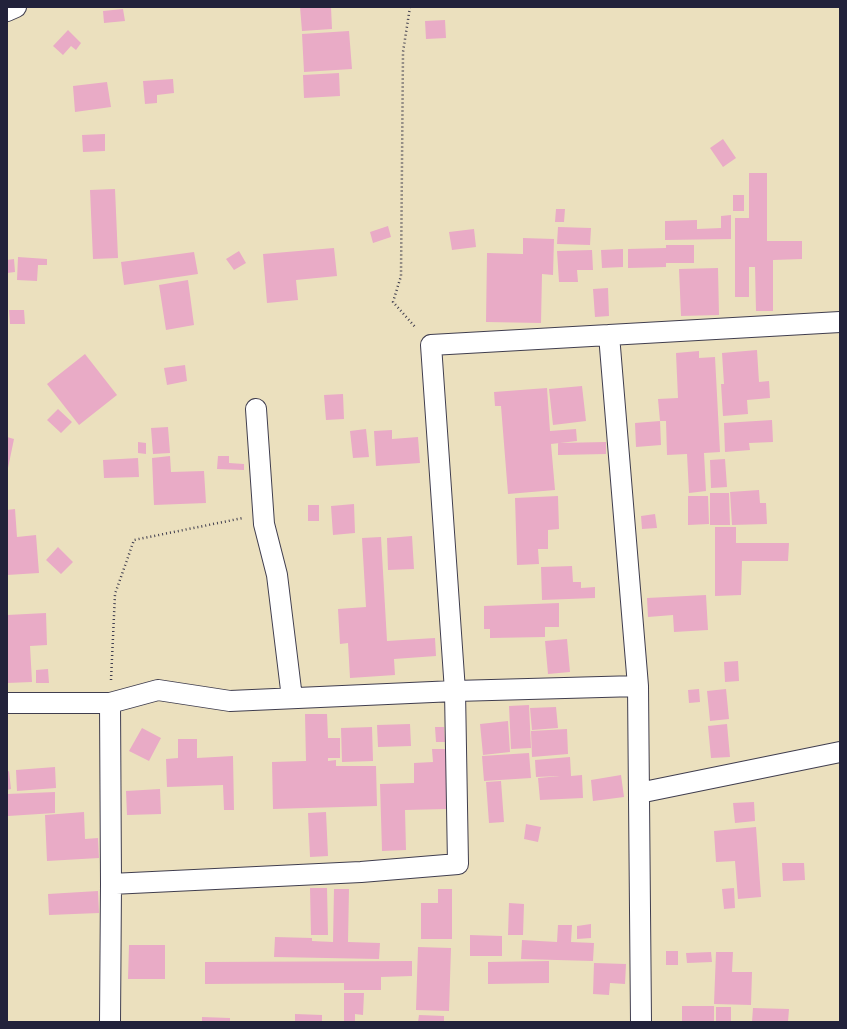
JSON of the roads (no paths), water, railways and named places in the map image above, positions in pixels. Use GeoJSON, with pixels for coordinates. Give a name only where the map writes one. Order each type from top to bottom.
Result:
{"type":"FeatureCollection","features":[{"type":"Feature","properties":{"kind":"street"},"geometry":{"type":"LineString","coordinates":[[7,11],[16,7]]}},
{"type":"Feature","properties":{"kind":"street"},"geometry":{"type":"LineString","coordinates":[[111,884],[361,872],[458,864],[455,691],[431,346],[840,322]]}},
{"type":"Feature","properties":{"kind":"street"},"geometry":{"type":"LineString","coordinates":[[609,335],[638,686],[641,1022]]}},
{"type":"Feature","properties":{"kind":"street"},"geometry":{"type":"LineString","coordinates":[[256,409],[264,524],[277,575],[292,698]]}},
{"type":"Feature","properties":{"kind":"street"},"geometry":{"type":"LineString","coordinates":[[7,703],[110,703],[158,690],[230,701],[455,691],[638,686]]}},
{"type":"Feature","properties":{"kind":"street"},"geometry":{"type":"LineString","coordinates":[[110,703],[110,1022]]}},
{"type":"Feature","properties":{"kind":"street"},"geometry":{"type":"LineString","coordinates":[[639,793],[840,752]]}}]}
